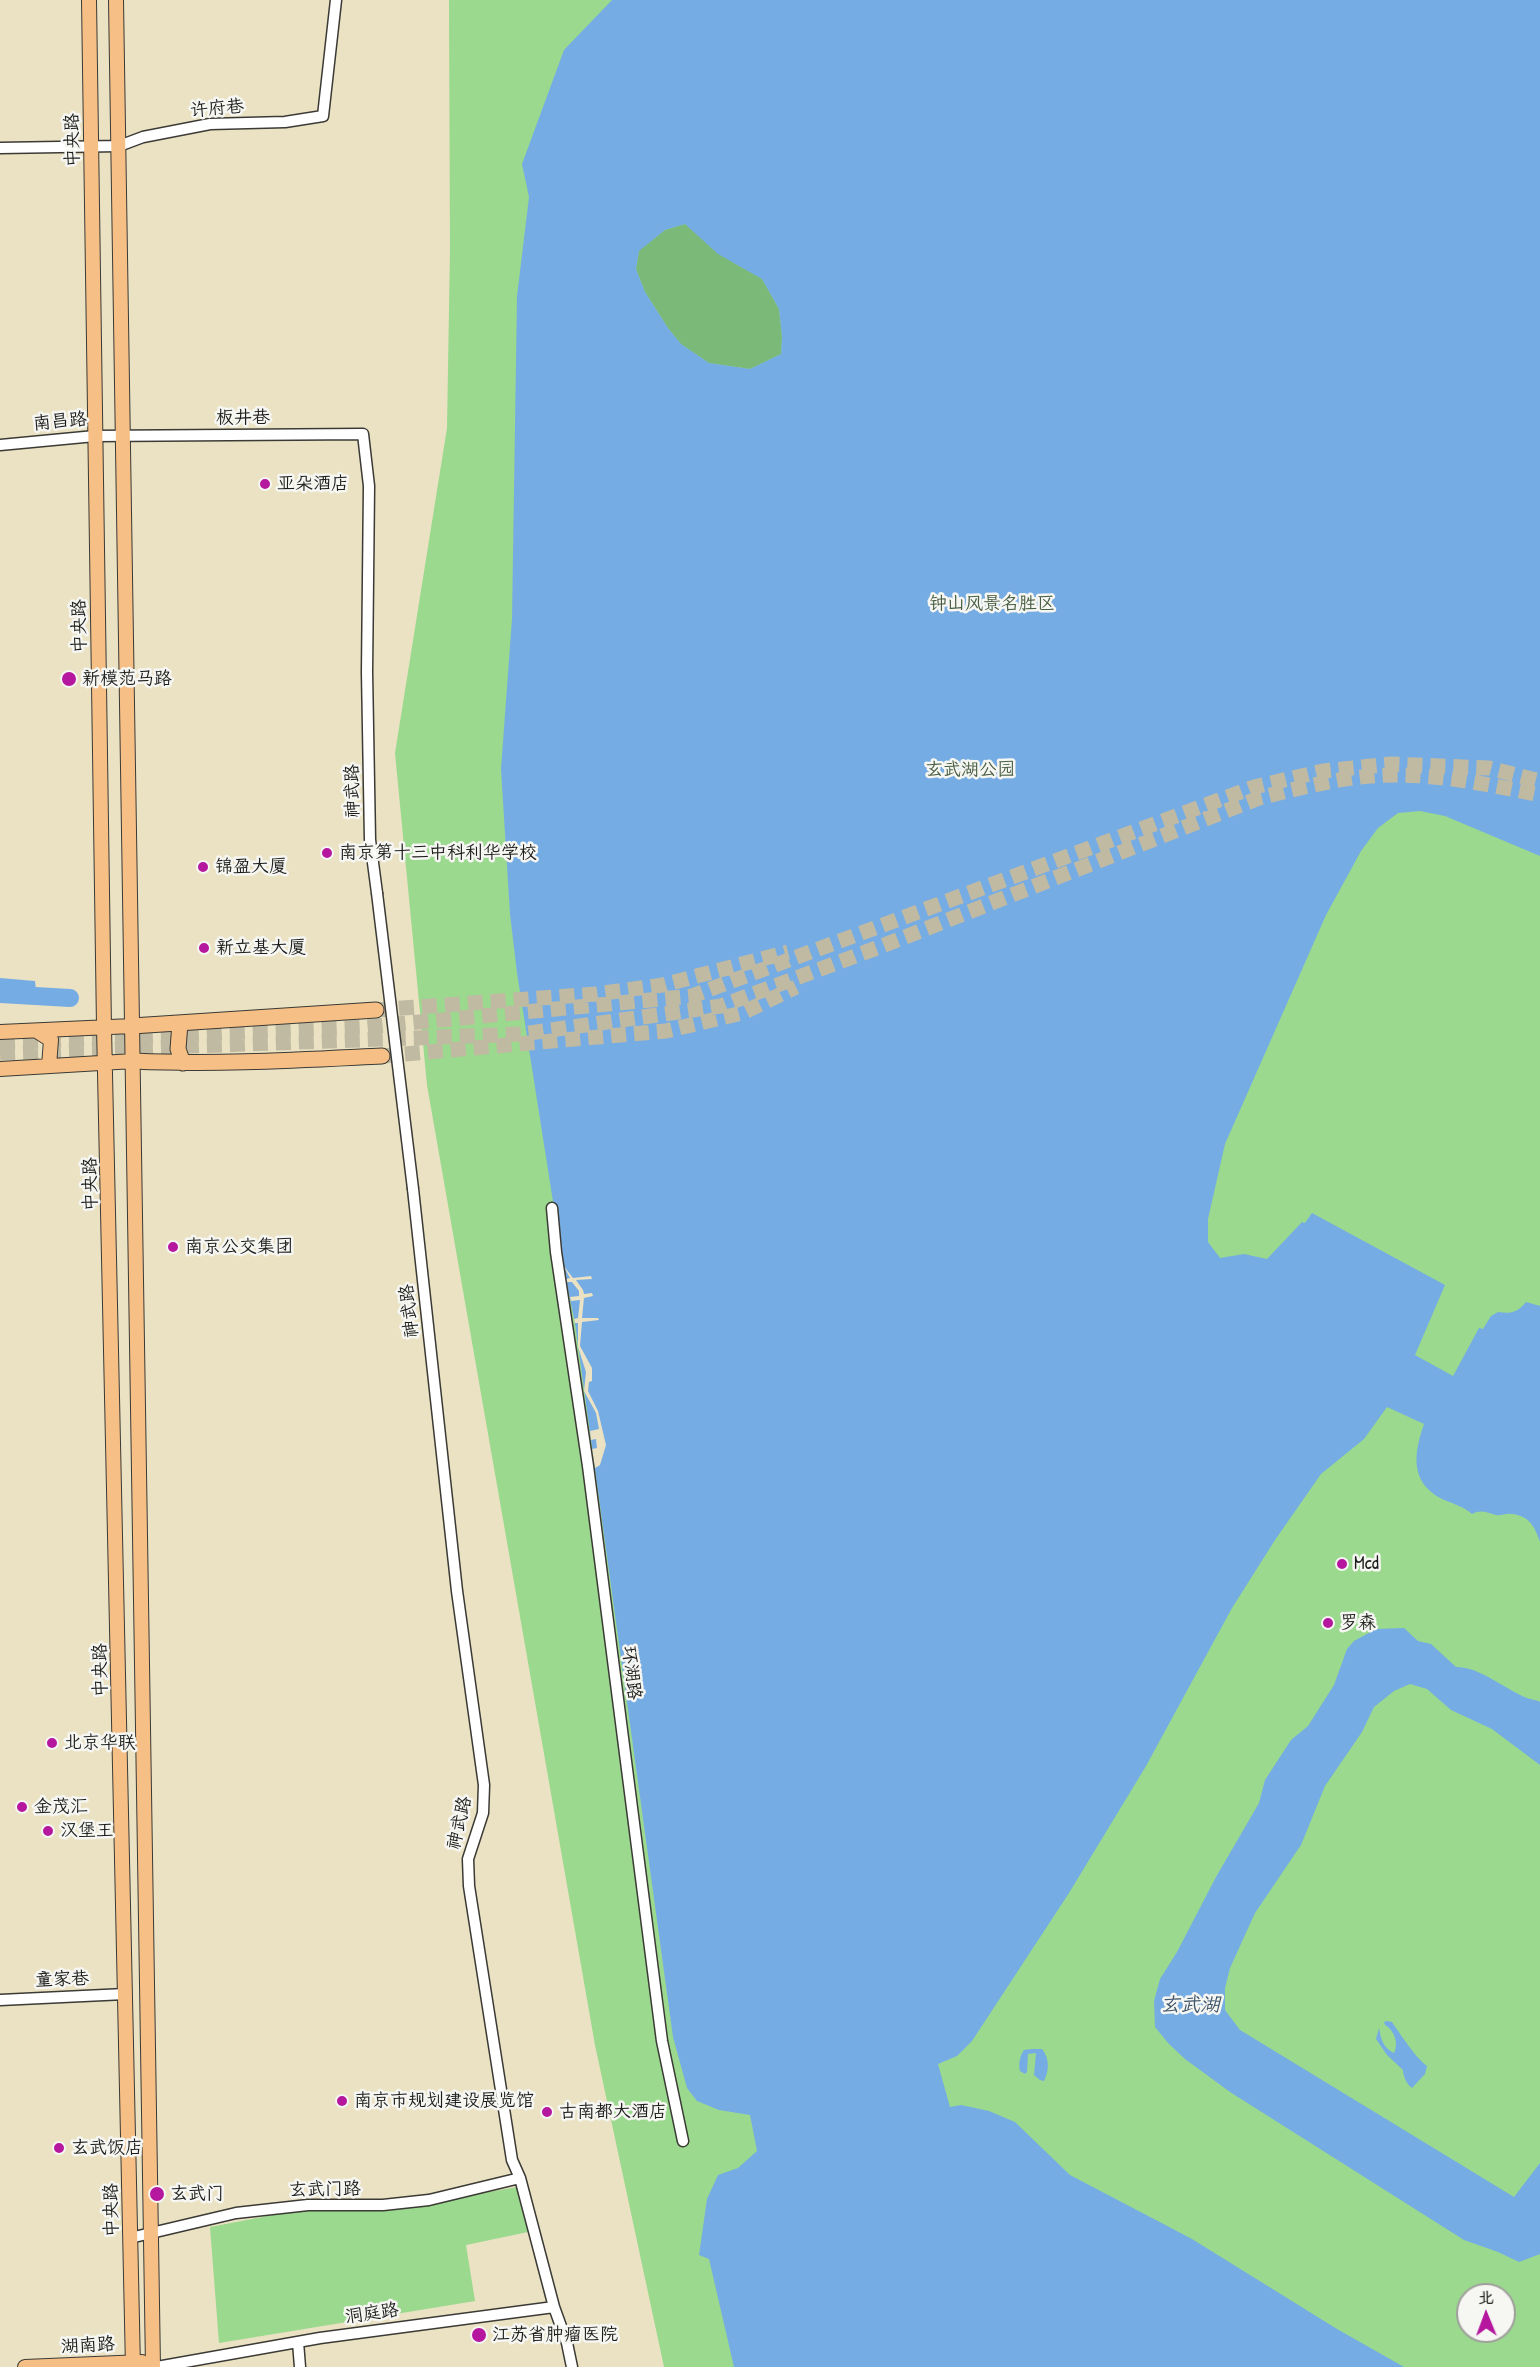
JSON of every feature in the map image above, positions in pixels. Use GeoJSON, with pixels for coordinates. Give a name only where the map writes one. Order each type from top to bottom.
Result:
{"type":"FeatureCollection","features":[{"type":"Feature","properties":{"kind":"highway"},"geometry":{"type":"LineString","coordinates":[[132,1026],[376,1010]]}},
{"type":"Feature","properties":{"kind":"highway"},"geometry":{"type":"LineString","coordinates":[[180,1023],[178,1049],[183,1063]]}},
{"type":"Feature","properties":{"kind":"highway"},"geometry":{"type":"LineString","coordinates":[[134,1060],[183,1063],[258,1063],[382,1056]]}},
{"type":"Feature","properties":{"kind":"main road","name":"中央路"},"geometry":{"type":"LineString","coordinates":[[89,0],[104,1027],[133,2364]]}},
{"type":"Feature","properties":{"kind":"main road"},"geometry":{"type":"LineString","coordinates":[[116,0],[154,2365]]}},
{"type":"Feature","properties":{"kind":"main road"},"geometry":{"type":"LineString","coordinates":[[0,1032],[132,1026]]}},
{"type":"Feature","properties":{"kind":"main road"},"geometry":{"type":"LineString","coordinates":[[37,1031],[51,1040],[49,1066]]}},
{"type":"Feature","properties":{"kind":"main road"},"geometry":{"type":"LineString","coordinates":[[0,1069],[134,1060]]}},
{"type":"Feature","properties":{"kind":"main road","name":"湖南路"},"geometry":{"type":"LineString","coordinates":[[25,2367],[154,2365]]}},
{"type":"Feature","properties":{"kind":"street","name":"许府巷"},"geometry":{"type":"LineString","coordinates":[[0,148],[119,146],[143,137],[210,124],[285,122],[323,116],[336,0]]}},
{"type":"Feature","properties":{"kind":"street","name":"板井巷"},"geometry":{"type":"LineString","coordinates":[[123,435],[363,434]]}},
{"type":"Feature","properties":{"kind":"street","name":"神武路"},"geometry":{"type":"LineString","coordinates":[[363,434],[369,486],[367,672],[370,840],[413,1189],[454,1568],[484,1785],[483,1813],[468,1859],[470,1886],[512,2160],[520,2178],[554,2307]]}},
{"type":"Feature","properties":{"kind":"street","name":"南昌路"},"geometry":{"type":"LineString","coordinates":[[0,445],[95,435],[123,435]]}},
{"type":"Feature","properties":{"kind":"street","name":"环湖路"},"geometry":{"type":"LineString","coordinates":[[552,1208],[556,1252],[588,1466],[662,2041],[683,2140]]}},
{"type":"Feature","properties":{"kind":"street","name":"童家巷"},"geometry":{"type":"LineString","coordinates":[[0,2000],[125,1994]]}},
{"type":"Feature","properties":{"kind":"street","name":"玄武门路"},"geometry":{"type":"LineString","coordinates":[[130,2238],[236,2213],[308,2205],[383,2205],[429,2200],[520,2178]]}},
{"type":"Feature","properties":{"kind":"street","name":"洞庭路"},"geometry":{"type":"LineString","coordinates":[[154,2365],[298,2342],[554,2307]]}},
{"type":"Feature","properties":{"kind":"street"},"geometry":{"type":"LineString","coordinates":[[554,2307],[567,2343],[572,2367]]}},
{"type":"Feature","properties":{"kind":"street"},"geometry":{"type":"LineString","coordinates":[[298,2342],[300,2367]]}},
{"type":"Feature","properties":{"kind":"green space","name":"玄武湖公园"},"geometry":{"type":"Polygon","coordinates":[[[449,0],[1540,0],[1540,2367],[664,2367],[595,2045],[427,1085],[395,753],[447,428],[450,250],[449,0]]]}},
{"type":"Feature","properties":{"kind":"green space"},"geometry":{"type":"Polygon","coordinates":[[[685,224],[718,253],[762,279],[779,309],[781,354],[750,369],[709,363],[681,344],[668,328],[645,292],[636,269],[639,250],[665,230],[685,224]]]}},
{"type":"Feature","properties":{"kind":"green space"},"geometry":{"type":"Polygon","coordinates":[[[517,2187],[528,2232],[466,2245],[475,2301],[219,2343],[210,2227],[299,2210],[385,2210],[517,2187]]]}},
{"type":"Feature","properties":{"kind":"water","name":"玄武湖公园"},"geometry":{"type":"Polygon","coordinates":[[[612,0],[1540,0],[1540,856],[1445,816],[1420,811],[1398,813],[1378,828],[1361,851],[1326,915],[1225,1144],[1208,1219],[1208,1242],[1220,1258],[1244,1254],[1267,1259],[1302,1222],[1305,1223],[1312,1213],[1445,1285],[1415,1355],[1453,1376],[1479,1328],[1483,1329],[1491,1316],[1498,1312],[1513,1312],[1526,1302],[1540,1306],[1540,1542],[1536,1531],[1527,1519],[1509,1514],[1496,1515],[1482,1512],[1472,1514],[1431,1492],[1419,1475],[1417,1466],[1418,1446],[1424,1424],[1387,1407],[1364,1439],[1321,1474],[1275,1540],[1232,1608],[1146,1766],[1069,1893],[972,2041],[957,2056],[938,2064],[950,2107],[961,2105],[989,2111],[1015,2122],[1070,2175],[1192,2239],[1337,2329],[1404,2367],[734,2367],[709,2259],[699,2255],[707,2199],[718,2175],[738,2168],[757,2151],[750,2115],[719,2110],[697,2101],[687,2088],[673,2037],[575,1323],[563,1265],[517,973],[510,914],[501,769],[512,619],[517,296],[529,197],[522,164],[564,50],[612,0]],[[685,224],[665,230],[639,251],[636,269],[645,292],[681,344],[709,363],[750,369],[781,354],[779,309],[762,279],[718,254],[685,224]]]}},
{"type":"Feature","properties":{"kind":"water"},"geometry":{"type":"Polygon","coordinates":[[[0,978],[35,981],[37,1001],[0,1001],[0,978]]]}},
{"type":"Feature","properties":{"kind":"water","name":"玄武湖"},"geometry":{"type":"Polygon","coordinates":[[[1404,1628],[1418,1641],[1431,1644],[1456,1667],[1474,1671],[1518,1694],[1540,1702],[1540,1765],[1492,1729],[1451,1710],[1427,1689],[1410,1684],[1394,1691],[1374,1707],[1362,1732],[1325,1786],[1301,1845],[1255,1913],[1230,1968],[1225,1988],[1225,2010],[1240,2030],[1514,2197],[1540,2163],[1540,2254],[1519,2262],[1464,2240],[1230,2092],[1185,2059],[1155,2027],[1154,2001],[1160,1979],[1259,1803],[1265,1780],[1291,1740],[1308,1726],[1334,1685],[1347,1649],[1354,1641],[1376,1629],[1404,1628]]]}},
{"type":"Feature","properties":{"kind":"water"},"geometry":{"type":"Polygon","coordinates":[[[1384,2022],[1392,2022],[1413,2052],[1427,2066],[1425,2074],[1412,2088],[1408,2085],[1403,2070],[1387,2055],[1376,2039],[1379,2028],[1385,2046],[1394,2053],[1396,2041],[1391,2030],[1385,2025],[1384,2022]]]}},
{"type":"Feature","properties":{"kind":"water"},"geometry":{"type":"Polygon","coordinates":[[[1042,2049],[1046,2057],[1048,2069],[1044,2081],[1034,2075],[1036,2053],[1028,2054],[1027,2072],[1025,2074],[1020,2071],[1020,2057],[1024,2050],[1042,2049]]]}},
{"type":"Feature","properties":{"kind":"pier"},"geometry":{"type":"Polygon","coordinates":[[[563,1265],[573,1278],[591,1276],[592,1279],[576,1280],[584,1294],[592,1293],[593,1296],[584,1298],[582,1318],[598,1318],[599,1320],[582,1322],[580,1346],[592,1368],[592,1381],[589,1382],[588,1391],[598,1411],[606,1445],[600,1465],[595,1468],[592,1449],[597,1448],[596,1439],[591,1440],[590,1431],[599,1429],[596,1413],[584,1391],[586,1372],[578,1347],[578,1323],[575,1323],[574,1319],[578,1318],[580,1300],[571,1301],[570,1297],[579,1296],[579,1291],[572,1282],[567,1282],[566,1279],[570,1278],[563,1265]]]}},
{"type":"Feature","properties":{"kind":"waterway"},"geometry":{"type":"LineString","coordinates":[[0,994],[70,998]]}},
{"type":"Feature","properties":{"kind":"tunnel"},"geometry":{"type":"LineString","coordinates":[[0,1043],[367,1027],[692,996],[1254,787],[1323,771],[1391,764],[1489,768],[1540,781]]}},
{"type":"Feature","properties":{"kind":"tunnel"},"geometry":{"type":"LineString","coordinates":[[0,1053],[522,1034],[721,1006],[882,946],[1259,798],[1343,779],[1395,775],[1450,779],[1540,795]]}},
{"type":"Feature","properties":{"kind":"tunnel"},"geometry":{"type":"LineString","coordinates":[[376,1010],[596,994],[663,985],[788,952]]}},
{"type":"Feature","properties":{"kind":"tunnel"},"geometry":{"type":"LineString","coordinates":[[382,1056],[666,1031],[742,1013],[796,987]]}},
{"type":"Feature","properties":{"kind":"place","name":"亚朵酒店"},"geometry":{"type":"Point","coordinates":[265,484]}},
{"type":"Feature","properties":{"kind":"place","name":"新模范马路"},"geometry":{"type":"Point","coordinates":[69,679]}},
{"type":"Feature","properties":{"kind":"place","name":"南京第十三中科利华学校"},"geometry":{"type":"Point","coordinates":[327,853]}},
{"type":"Feature","properties":{"kind":"place","name":"锦盈大厦"},"geometry":{"type":"Point","coordinates":[203,867]}},
{"type":"Feature","properties":{"kind":"place","name":"新立基大厦"},"geometry":{"type":"Point","coordinates":[204,948]}},
{"type":"Feature","properties":{"kind":"place","name":"南京公交集团"},"geometry":{"type":"Point","coordinates":[173,1247]}},
{"type":"Feature","properties":{"kind":"place","name":"Mcd"},"geometry":{"type":"Point","coordinates":[1342,1564]}},
{"type":"Feature","properties":{"kind":"place","name":"罗森"},"geometry":{"type":"Point","coordinates":[1328,1623]}},
{"type":"Feature","properties":{"kind":"place","name":"北京华联"},"geometry":{"type":"Point","coordinates":[52,1743]}},
{"type":"Feature","properties":{"kind":"place","name":"金茂汇"},"geometry":{"type":"Point","coordinates":[22,1807]}},
{"type":"Feature","properties":{"kind":"place","name":"汉堡王"},"geometry":{"type":"Point","coordinates":[48,1831]}},
{"type":"Feature","properties":{"kind":"place","name":"南京市规划建设展览馆"},"geometry":{"type":"Point","coordinates":[342,2101]}},
{"type":"Feature","properties":{"kind":"place","name":"古南都大酒店"},"geometry":{"type":"Point","coordinates":[547,2112]}},
{"type":"Feature","properties":{"kind":"place","name":"玄武饭店"},"geometry":{"type":"Point","coordinates":[59,2148]}},
{"type":"Feature","properties":{"kind":"place","name":"玄武门"},"geometry":{"type":"Point","coordinates":[157,2194]}},
{"type":"Feature","properties":{"kind":"place","name":"江苏省肿瘤医院"},"geometry":{"type":"Point","coordinates":[479,2335]}},
{"type":"Feature","properties":{"kind":"park label","name":"钟山风景名胜区"},"geometry":{"type":"Point","coordinates":[992,604]}}]}
